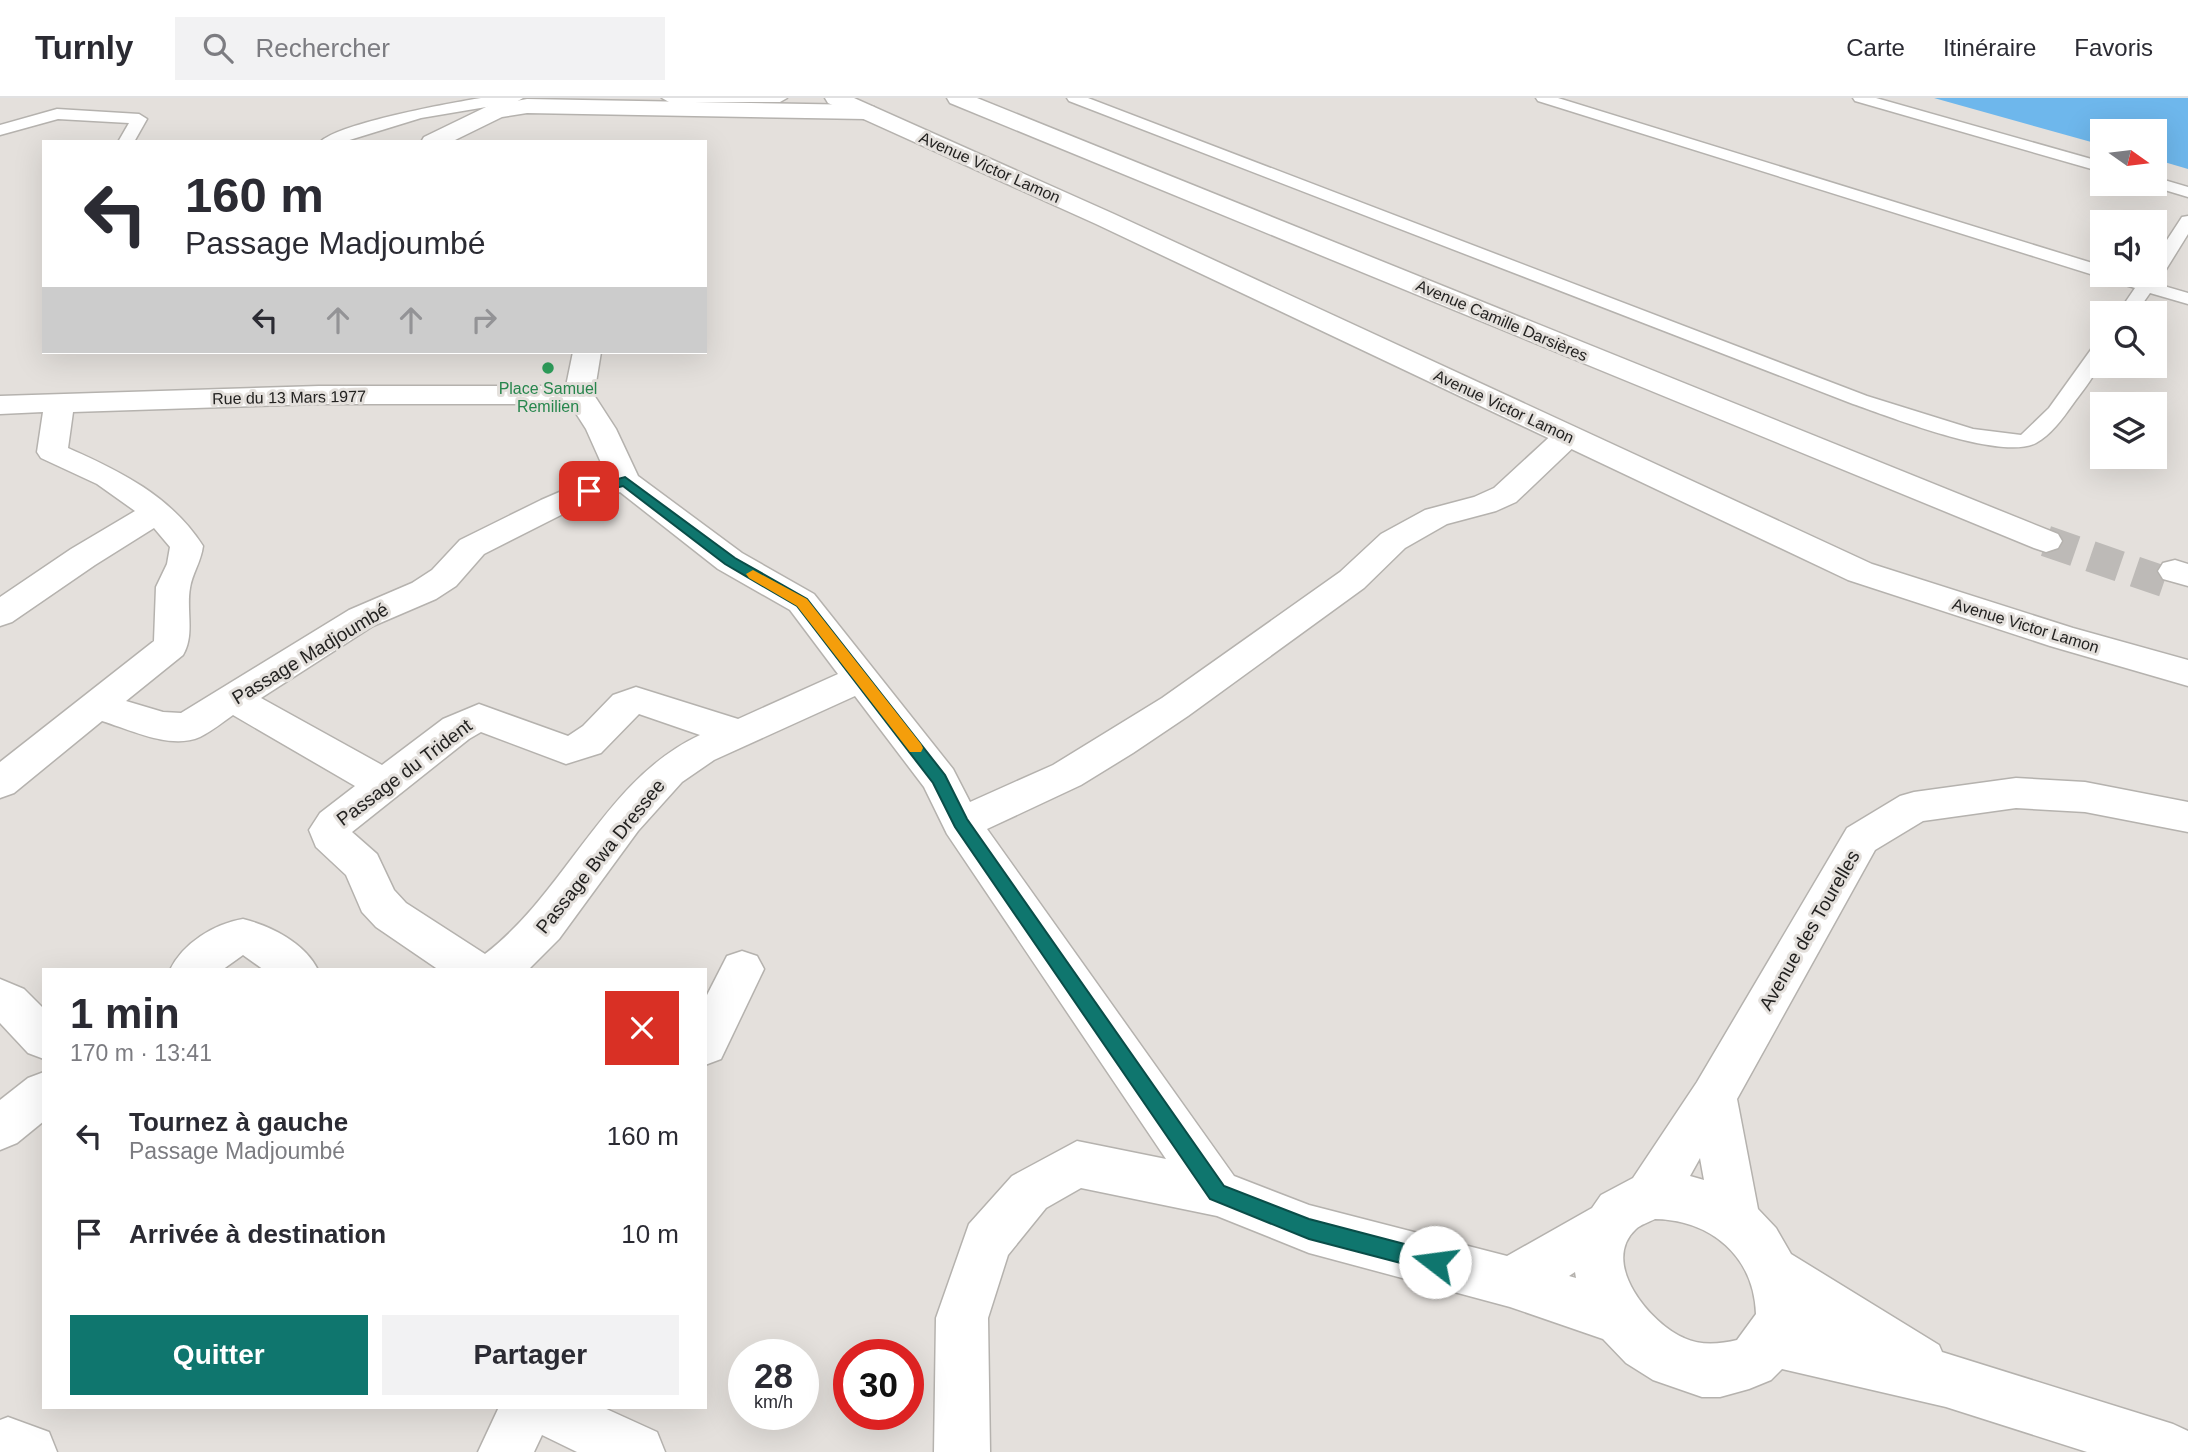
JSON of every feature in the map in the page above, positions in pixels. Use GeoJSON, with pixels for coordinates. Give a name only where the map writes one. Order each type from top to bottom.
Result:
{"type":"FeatureCollection","features":[{"type":"Feature","properties":{"kind":"street","name":"Avenue Victor Lamon"},"geometry":{"type":"LineString","coordinates":[[836,98],[1105,219],[1860,572],[2062,637],[2188,673]]}},
{"type":"Feature","properties":{"kind":"street","name":"Avenue Camille Darsières"},"geometry":{"type":"LineString","coordinates":[[958,98],[1384,269],[1617,368],[2048,535],[982,98]]}},
{"type":"Feature","properties":{"kind":"street"},"geometry":{"type":"LineString","coordinates":[[436,140],[496,111],[527,106],[866,112]]}},
{"type":"Feature","properties":{"kind":"street"},"geometry":{"type":"LineString","coordinates":[[587,354],[579,395],[601,429],[625,481],[730,561],[802,602],[940,779],[961,822],[1217,1193]]}},
{"type":"Feature","properties":{"kind":"street","name":"Rue du 13 Mars 1977"},"geometry":{"type":"LineString","coordinates":[[0,405],[319,395],[579,395]]}},
{"type":"Feature","properties":{"kind":"street"},"geometry":{"type":"LineString","coordinates":[[0,783],[171,646],[173,587],[184,564],[187,546],[156,513],[106,476],[52,452],[54,424],[60,405]]}},
{"type":"Feature","properties":{"kind":"street"},"geometry":{"type":"LineString","coordinates":[[961,822],[1067,775],[1120,743],[1175,708],[1352,580],[1393,541],[1436,517],[1485,504],[1505,495],[1568,436]]}},
{"type":"Feature","properties":{"kind":"street","name":"Passage Madjoumbé"},"geometry":{"type":"LineString","coordinates":[[97,706],[176,728],[199,722],[361,618],[424,590],[444,578],[472,547],[589,491],[625,481]]}},
{"type":"Feature","properties":{"kind":"street"},"geometry":{"type":"LineString","coordinates":[[0,614],[83,557],[156,513]]}},
{"type":"Feature","properties":{"kind":"street","name":"Passage Bwa Dressee"},"geometry":{"type":"LineString","coordinates":[[499,968],[519,954],[540,930],[668,772],[693,754],[860,678]]}},
{"type":"Feature","properties":{"kind":"street"},"geometry":{"type":"LineString","coordinates":[[234,699],[385,785]]}},
{"type":"Feature","properties":{"kind":"street","name":"Passage du Trident"},"geometry":{"type":"LineString","coordinates":[[471,968],[391,915],[377,900],[363,866],[330,836],[329,830],[334,824],[456,729],[479,717],[566,750],[576,750],[593,740],[623,706],[636,700],[741,734]]}},
{"type":"Feature","properties":{"kind":"street","name":"Avenue des Tourelles"},"geometry":{"type":"LineString","coordinates":[[1650,1195],[1713,1097],[1861,839],[1914,807],[2016,793],[2085,797],[2188,817]]}},
{"type":"Feature","properties":{"kind":"street"},"geometry":{"type":"LineString","coordinates":[[193,968],[226,940],[237,936],[253,938],[294,968]]}},
{"type":"Feature","properties":{"kind":"street"},"geometry":{"type":"LineString","coordinates":[[707,1041],[743,969]]}},
{"type":"Feature","properties":{"kind":"street"},"geometry":{"type":"LineString","coordinates":[[0,998],[13,1007],[42,1037]]}},
{"type":"Feature","properties":{"kind":"street"},"geometry":{"type":"LineString","coordinates":[[0,1128],[42,1095]]}},
{"type":"Feature","properties":{"kind":"street"},"geometry":{"type":"LineString","coordinates":[[1713,1097],[1736,1221]]}},
{"type":"Feature","properties":{"kind":"street"},"geometry":{"type":"LineString","coordinates":[[962,1452],[962,1318],[987,1241],[1029,1192],[1077,1164],[1217,1193],[1309,1229],[1510,1282],[1619,1318]]}},
{"type":"Feature","properties":{"kind":"street"},"geometry":{"type":"LineString","coordinates":[[1650,1195],[1678,1195],[1707,1203],[1736,1221],[1759,1245],[1774,1272],[1781,1297],[1780,1321],[1772,1341],[1754,1360],[1728,1370],[1700,1370],[1670,1360],[1642,1342],[1619,1318],[1605,1295],[1598,1271],[1598,1248],[1604,1227],[1615,1212],[1631,1201],[1650,1195]]}},
{"type":"Feature","properties":{"kind":"street"},"geometry":{"type":"LineString","coordinates":[[1510,1282],[1604,1227]]}},
{"type":"Feature","properties":{"kind":"street"},"geometry":{"type":"LineString","coordinates":[[1774,1272],[1946,1380]]}},
{"type":"Feature","properties":{"kind":"street"},"geometry":{"type":"LineString","coordinates":[[1772,1341],[1946,1380],[2173,1452]]}},
{"type":"Feature","properties":{"kind":"street"},"geometry":{"type":"LineString","coordinates":[[506,1452],[526,1409]]}},
{"type":"Feature","properties":{"kind":"street"},"geometry":{"type":"LineString","coordinates":[[546,1409],[637,1452]]}},
{"type":"Feature","properties":{"kind":"lane"},"geometry":{"type":"LineString","coordinates":[[334,140],[396,118],[461,104],[516,98]]}},
{"type":"Feature","properties":{"kind":"lane"},"geometry":{"type":"LineString","coordinates":[[669,98],[780,98]]}},
{"type":"Feature","properties":{"kind":"lane"},"geometry":{"type":"LineString","coordinates":[[1074,98],[1860,400],[1986,440],[2026,440],[2046,424],[2090,364]]}},
{"type":"Feature","properties":{"kind":"lane"},"geometry":{"type":"LineString","coordinates":[[1543,98],[2090,268]]}},
{"type":"Feature","properties":{"kind":"lane"},"geometry":{"type":"LineString","coordinates":[[1860,98],[2090,164]]}},
{"type":"Feature","properties":{"kind":"lane"},"geometry":{"type":"LineString","coordinates":[[0,130],[57,114],[139,119],[127,140]]}},
{"type":"Feature","properties":{"kind":"lane"},"geometry":{"type":"LineString","coordinates":[[2167,186],[2188,192]]}},
{"type":"Feature","properties":{"kind":"lane"},"geometry":{"type":"LineString","coordinates":[[2167,253],[2188,220]]}},
{"type":"Feature","properties":{"kind":"lane"},"geometry":{"type":"LineString","coordinates":[[2167,287],[2188,299]]}},
{"type":"Feature","properties":{"kind":"water"},"geometry":{"type":"Polygon","coordinates":[[[1934,98],[2188,98],[2188,169],[2167,163],[2167,119],[2090,119],[2090,142],[1934,98]]]}},
{"type":"Feature","properties":{"kind":"tunnel"},"geometry":{"type":"LineString","coordinates":[[2046,541],[2177,586]]}},
{"type":"Feature","properties":{"kind":"slow traffic"},"geometry":{"type":"LineString","coordinates":[[753,574],[802,602],[915,748]]}},
{"type":"Feature","properties":{"kind":"place","name":"Place Samuel Remilien"},"geometry":{"type":"Point","coordinates":[548,368]}},
{"type":"Feature","properties":{"kind":"route"},"geometry":{"type":"LineString","coordinates":[[589,491],[625,481],[730,561],[802,602],[940,779],[961,822],[1217,1193],[1309,1229],[1435,1262]]}}]}
